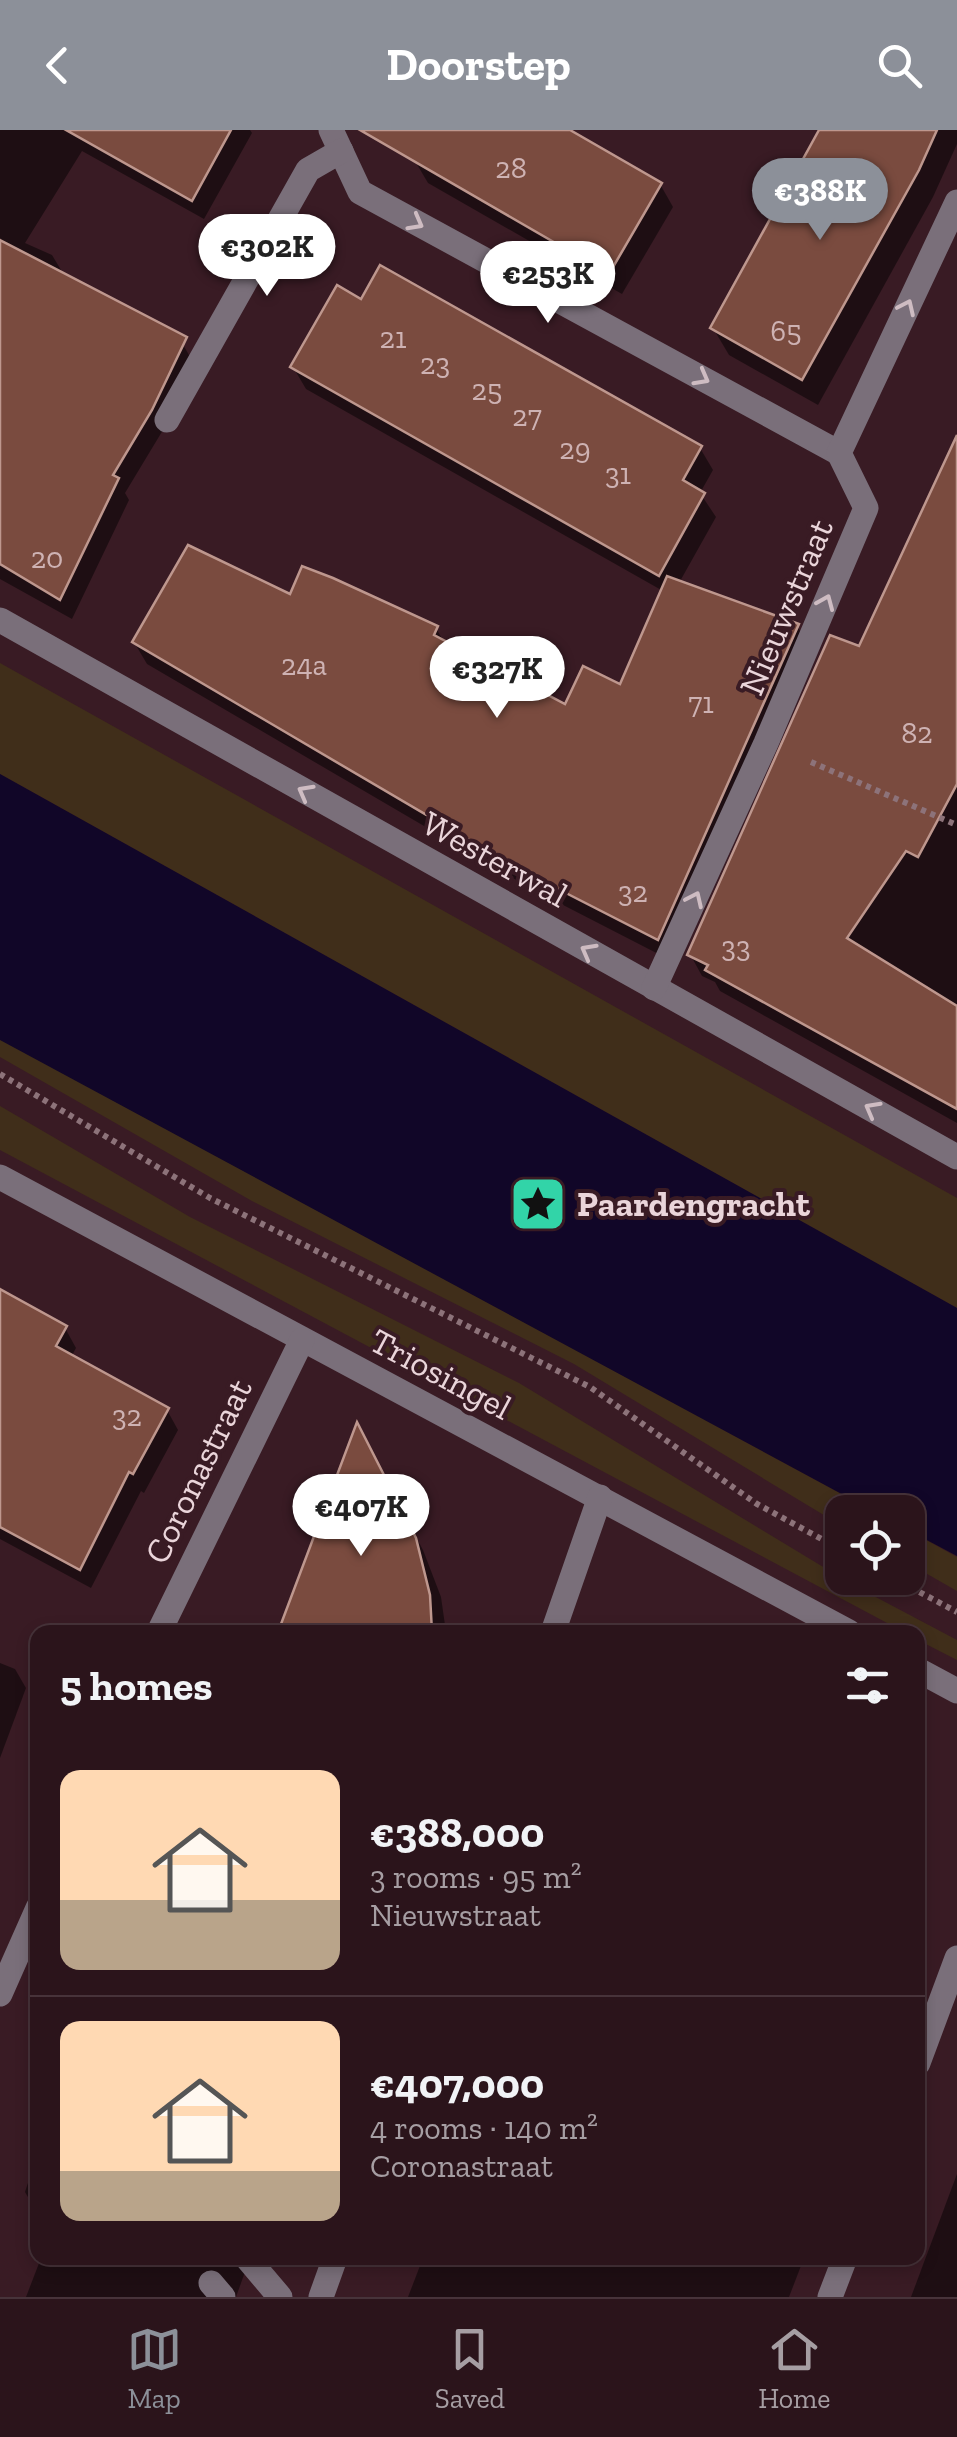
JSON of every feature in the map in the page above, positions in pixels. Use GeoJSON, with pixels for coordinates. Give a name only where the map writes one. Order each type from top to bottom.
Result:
{"type":"FeatureCollection","features":[{"type":"Feature","properties":{"kind":"street"},"geometry":{"type":"LineString","coordinates":[[167,420],[308,170],[336,141],[360,192],[839,453],[957,202]]}},
{"type":"Feature","properties":{"kind":"street","name":"Nieuwstraat"},"geometry":{"type":"LineString","coordinates":[[654,988],[766,743],[866,508],[839,453]]}},
{"type":"Feature","properties":{"kind":"street","name":"Westerwal"},"geometry":{"type":"LineString","coordinates":[[0,620],[957,1157]]}},
{"type":"Feature","properties":{"kind":"street","name":"Triosingel"},"geometry":{"type":"LineString","coordinates":[[0,1177],[835,1625]]}},
{"type":"Feature","properties":{"kind":"street","name":"Coronastraat"},"geometry":{"type":"LineString","coordinates":[[162,1625],[302,1340]]}},
{"type":"Feature","properties":{"kind":"street"},"geometry":{"type":"LineString","coordinates":[[555,1625],[600,1498]]}},
{"type":"Feature","properties":{"kind":"street"},"geometry":{"type":"LineString","coordinates":[[925,1674],[957,1692]]}},
{"type":"Feature","properties":{"kind":"street"},"geometry":{"type":"LineString","coordinates":[[0,1994],[30,1926]]}},
{"type":"Feature","properties":{"kind":"street"},"geometry":{"type":"LineString","coordinates":[[925,2044],[957,1958]]}},
{"type":"Feature","properties":{"kind":"street"},"geometry":{"type":"LineString","coordinates":[[253,2265],[280,2297]]}},
{"type":"Feature","properties":{"kind":"street"},"geometry":{"type":"LineString","coordinates":[[830,2297],[842,2265]]}},
{"type":"Feature","properties":{"kind":"path"},"geometry":{"type":"LineString","coordinates":[[766,743],[957,826]]}},
{"type":"Feature","properties":{"kind":"path"},"geometry":{"type":"LineString","coordinates":[[0,1074],[210,1198],[590,1386],[757,1504],[825,1541]]}},
{"type":"Feature","properties":{"kind":"path"},"geometry":{"type":"LineString","coordinates":[[925,1595],[957,1612]]}},
{"type":"Feature","properties":{"kind":"shaded area"},"geometry":{"type":"Polygon","coordinates":[[[0,663],[957,1198],[957,1308],[0,774],[0,663]]]}},
{"type":"Feature","properties":{"kind":"shaded area","name":"Paardengracht"},"geometry":{"type":"Polygon","coordinates":[[[0,774],[957,1308],[957,1556],[925,1539],[925,1495],[843,1495],[0,1040],[0,774]]]}},
{"type":"Feature","properties":{"kind":"shaded area"},"geometry":{"type":"Polygon","coordinates":[[[0,1039],[844,1495],[825,1495],[825,1516],[574,1364],[252,1201],[0,1057],[0,1039]]]}},
{"type":"Feature","properties":{"kind":"shaded area"},"geometry":{"type":"Polygon","coordinates":[[[0,1106],[190,1217],[519,1383],[825,1568],[825,1590],[0,1150],[0,1106]]]}},
{"type":"Feature","properties":{"kind":"shaded area"},"geometry":{"type":"Polygon","coordinates":[[[925,1539],[957,1557],[957,1591],[925,1573],[925,1539]]]}},
{"type":"Feature","properties":{"kind":"shaded area"},"geometry":{"type":"Polygon","coordinates":[[[835,1595],[872,1595],[957,1640],[957,1660],[925,1644],[925,1625],[891,1625],[835,1595]]]}},
{"type":"Feature","properties":{"kind":"building"},"geometry":{"type":"Polygon","coordinates":[[[66,130],[231,130],[192,201],[66,130]]]}},
{"type":"Feature","properties":{"kind":"building"},"geometry":{"type":"Polygon","coordinates":[[[360,130],[570,130],[662,183],[609,274],[360,130]]]}},
{"type":"Feature","properties":{"kind":"building"},"geometry":{"type":"Polygon","coordinates":[[[819,130],[937,130],[919,170],[802,380],[710,328],[819,130]]]}},
{"type":"Feature","properties":{"kind":"building"},"geometry":{"type":"Polygon","coordinates":[[[0,240],[187,337],[152,410],[113,475],[119,478],[60,600],[0,564],[0,240]]]}},
{"type":"Feature","properties":{"kind":"building"},"geometry":{"type":"Polygon","coordinates":[[[380,265],[702,446],[683,480],[705,493],[659,576],[290,367],[337,285],[361,299],[380,265]]]}},
{"type":"Feature","properties":{"kind":"building"},"geometry":{"type":"Polygon","coordinates":[[[957,435],[957,784],[918,857],[906,851],[847,938],[957,1006],[957,1109],[705,970],[708,965],[687,955],[830,635],[859,646],[957,435]]]}},
{"type":"Feature","properties":{"kind":"building"},"geometry":{"type":"Polygon","coordinates":[[[188,545],[290,594],[302,566],[333,578],[438,626],[434,635],[565,704],[583,666],[620,684],[667,576],[799,624],[658,940],[515,867],[132,642],[188,545]]]}},
{"type":"Feature","properties":{"kind":"building"},"geometry":{"type":"Polygon","coordinates":[[[0,1289],[67,1326],[56,1346],[169,1408],[133,1474],[129,1472],[80,1570],[0,1527],[0,1289]]]}},
{"type":"Feature","properties":{"kind":"building"},"geometry":{"type":"Polygon","coordinates":[[[357,1422],[416,1538],[430,1595],[432,1625],[281,1625],[357,1422]]]}},
{"type":"Feature","properties":{"kind":"place","name":"Paardengracht"},"geometry":{"type":"Point","coordinates":[538,1204]}}]}
